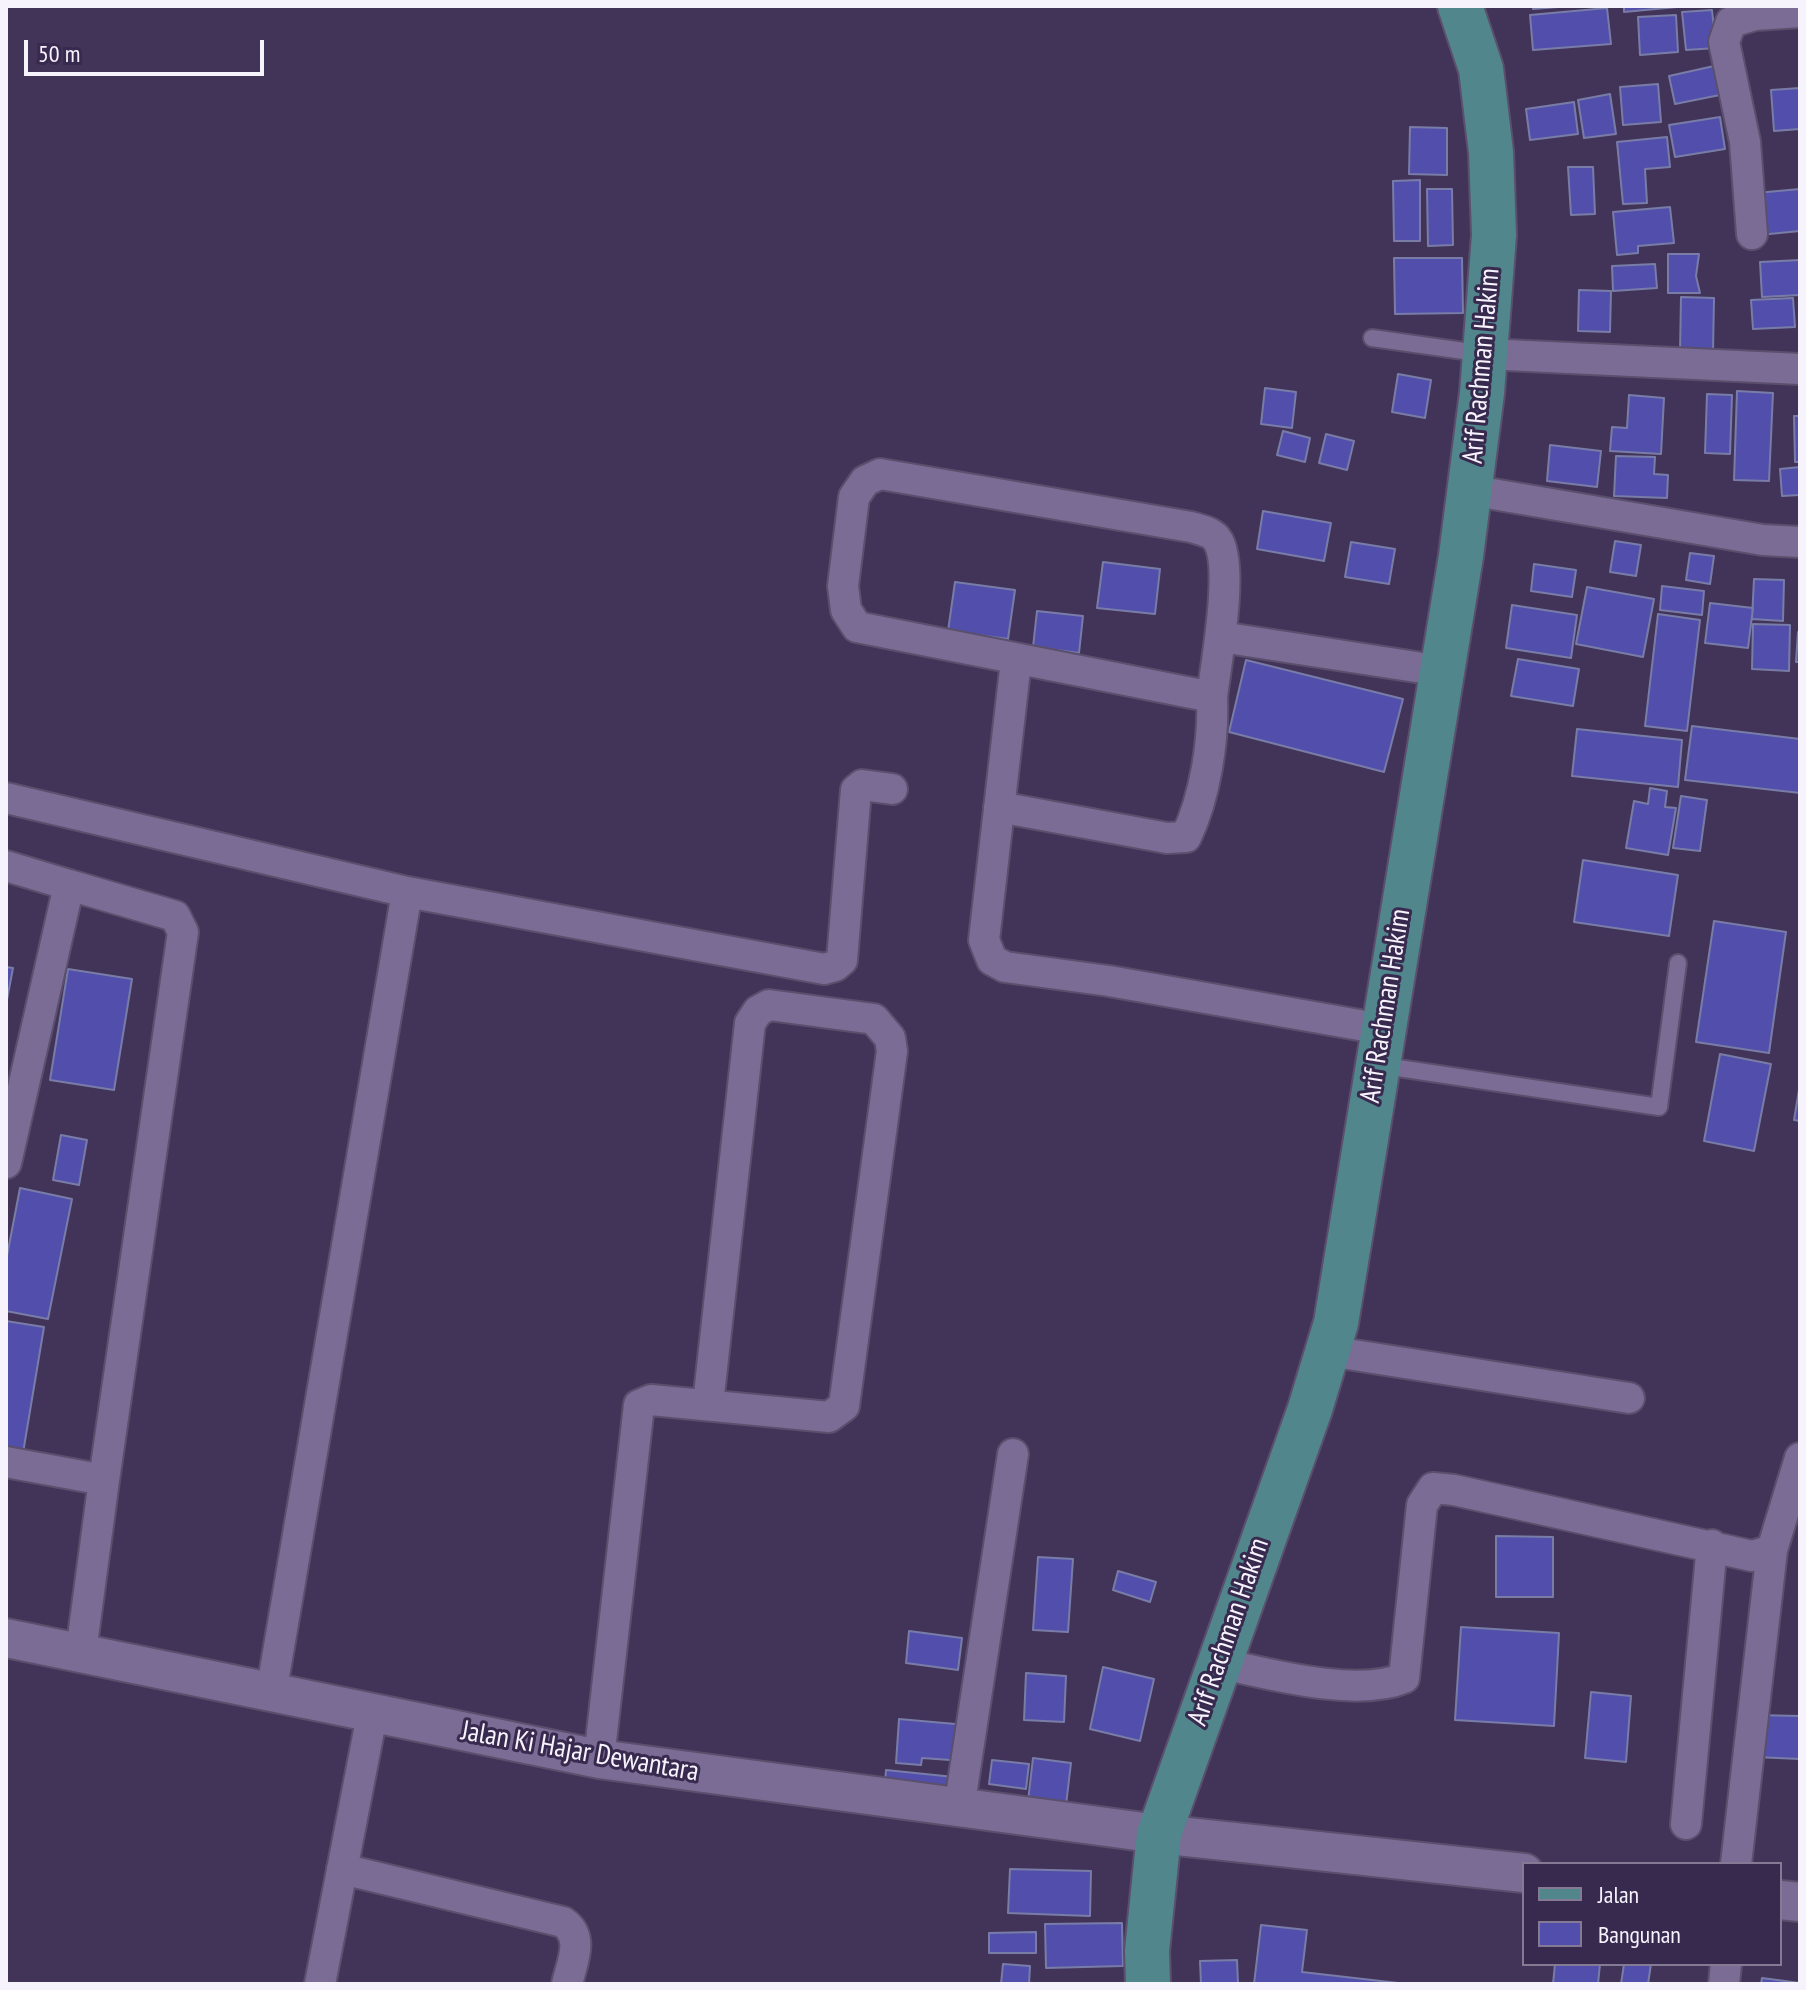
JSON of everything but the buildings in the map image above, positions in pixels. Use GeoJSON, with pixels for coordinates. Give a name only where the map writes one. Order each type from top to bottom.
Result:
{"type":"FeatureCollection","features":[{"type":"Feature","properties":{"kind":"main road","name":"Arif Rachman Hakim"},"geometry":{"type":"LineString","coordinates":[[1148,1984],[1147,1951],[1159,1834],[1310,1409],[1336,1323],[1442,671],[1469,490],[1485,354],[1494,235],[1491,152],[1481,69],[1460,6]]}},
{"type":"Feature","properties":{"kind":"street"},"geometry":{"type":"LineString","coordinates":[[1752,234],[1745,142],[1724,42],[1731,22],[1755,15],[1800,12]]}},
{"type":"Feature","properties":{"kind":"street"},"geometry":{"type":"LineString","coordinates":[[1485,354],[1800,369]]}},
{"type":"Feature","properties":{"kind":"street"},"geometry":{"type":"LineString","coordinates":[[999,807],[1167,838],[1186,837],[1195,819],[1213,723],[1212,697],[1221,637],[1224,554],[1213,535],[1191,527],[898,476],[880,474],[865,481],[854,497],[843,586],[850,620],[857,627],[1016,661],[1212,697]]}},
{"type":"Feature","properties":{"kind":"street"},"geometry":{"type":"LineString","coordinates":[[1469,490],[1763,540],[1800,542]]}},
{"type":"Feature","properties":{"kind":"street"},"geometry":{"type":"LineString","coordinates":[[1221,637],[1442,671]]}},
{"type":"Feature","properties":{"kind":"street"},"geometry":{"type":"LineString","coordinates":[[1016,661],[984,940],[992,960],[1000,965],[1379,1047]]}},
{"type":"Feature","properties":{"kind":"street"},"geometry":{"type":"LineString","coordinates":[[6,798],[407,892],[830,968],[842,960],[856,790],[862,785],[892,789]]}},
{"type":"Feature","properties":{"kind":"street"},"geometry":{"type":"LineString","coordinates":[[6,866],[175,916],[183,932],[81,1652]]}},
{"type":"Feature","properties":{"kind":"street"},"geometry":{"type":"LineString","coordinates":[[6,1163],[69,885]]}},
{"type":"Feature","properties":{"kind":"street"},"geometry":{"type":"LineString","coordinates":[[271,1694],[407,892]]}},
{"type":"Feature","properties":{"kind":"street"},"geometry":{"type":"LineString","coordinates":[[599,1759],[639,1405],[647,1400],[829,1417],[844,1406],[892,1051],[890,1038],[874,1019],[769,1005],[758,1011],[750,1023],[708,1404]]}},
{"type":"Feature","properties":{"kind":"street"},"geometry":{"type":"LineString","coordinates":[[1328,1351],[1629,1398]]}},
{"type":"Feature","properties":{"kind":"street"},"geometry":{"type":"LineString","coordinates":[[959,1809],[1013,1454]]}},
{"type":"Feature","properties":{"kind":"street"},"geometry":{"type":"LineString","coordinates":[[1736,1862],[1772,1550],[1800,1458]]}},
{"type":"Feature","properties":{"kind":"street"},"geometry":{"type":"LineString","coordinates":[[6,1462],[104,1480]]}},
{"type":"Feature","properties":{"kind":"street"},"geometry":{"type":"LineString","coordinates":[[1218,1663],[1359,1686],[1389,1684],[1404,1678],[1422,1505],[1433,1488],[1454,1490],[1752,1556],[1772,1550]]}},
{"type":"Feature","properties":{"kind":"street"},"geometry":{"type":"LineString","coordinates":[[1686,1824],[1712,1545]]}},
{"type":"Feature","properties":{"kind":"street","name":"Jalan Ki Hajar Dewantara"},"geometry":{"type":"LineString","coordinates":[[6,1638],[599,1759],[1159,1834],[1522,1873]]}},
{"type":"Feature","properties":{"kind":"street"},"geometry":{"type":"LineString","coordinates":[[320,1984],[372,1715]]}},
{"type":"Feature","properties":{"kind":"street"},"geometry":{"type":"LineString","coordinates":[[342,1869],[563,1922],[573,1928],[577,1938],[567,1984]]}},
{"type":"Feature","properties":{"kind":"lane"},"geometry":{"type":"LineString","coordinates":[[1372,338],[1485,354]]}},
{"type":"Feature","properties":{"kind":"lane"},"geometry":{"type":"LineString","coordinates":[[1379,1047],[1659,1107],[1678,963]]}}]}
